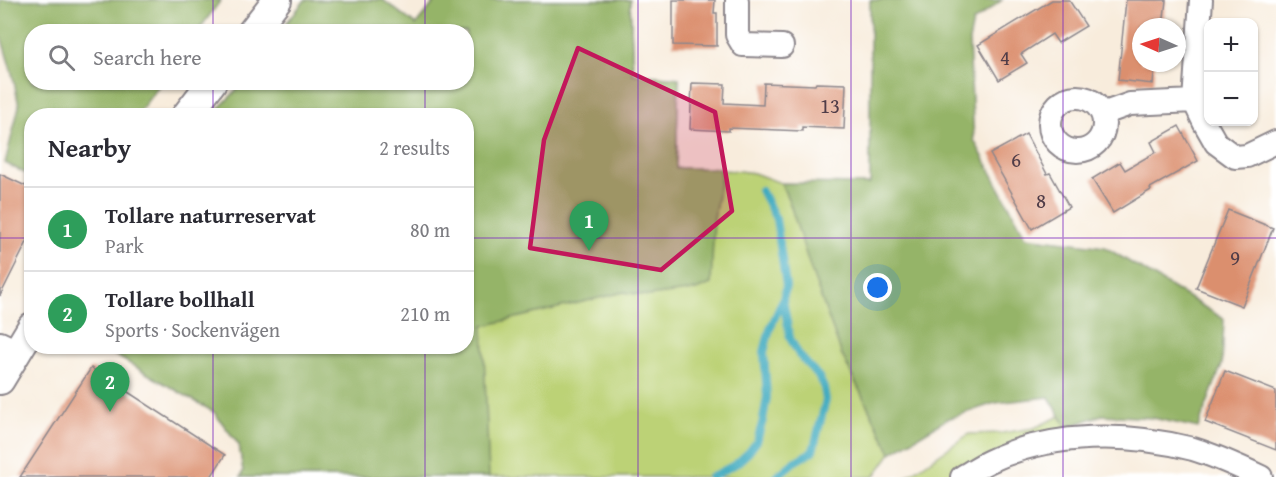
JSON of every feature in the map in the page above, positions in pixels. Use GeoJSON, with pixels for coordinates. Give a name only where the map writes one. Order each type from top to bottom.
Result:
{"type":"FeatureCollection","features":[{"type":"Feature","properties":{"kind":"street"},"geometry":{"type":"LineString","coordinates":[[258,24],[278,0]]}},
{"type":"Feature","properties":{"kind":"street"},"geometry":{"type":"LineString","coordinates":[[737,0],[737,35],[743,45],[782,46]]}},
{"type":"Feature","properties":{"kind":"street"},"geometry":{"type":"LineString","coordinates":[[1202,0],[1194,100],[1204,122],[1216,143],[1235,157],[1247,156],[1276,142]]}},
{"type":"Feature","properties":{"kind":"street"},"geometry":{"type":"LineString","coordinates":[[192,108],[206,90]]}},
{"type":"Feature","properties":{"kind":"street"},"geometry":{"type":"LineString","coordinates":[[1102,114],[1130,104],[1176,103],[1194,100]]}},
{"type":"Feature","properties":{"kind":"street"},"geometry":{"type":"LineString","coordinates":[[0,380],[16,340]]}},
{"type":"Feature","properties":{"kind":"street"},"geometry":{"type":"LineString","coordinates":[[962,477],[991,461],[1041,444],[1095,437],[1131,438],[1194,450],[1261,477]]}},
{"type":"Feature","properties":{"kind":"highlighted area"},"geometry":{"type":"Polygon","coordinates":[[[578,48],[715,112],[732,211],[661,270],[530,248],[544,140],[578,48]]]}},
{"type":"Feature","properties":{"kind":"green space"},"geometry":{"type":"Polygon","coordinates":[[[0,0],[221,0],[203,24],[24,24],[24,90],[156,90],[142,108],[24,108],[24,172],[5,163],[19,106],[0,33],[0,0]]]}},
{"type":"Feature","properties":{"kind":"green space"},"geometry":{"type":"Polygon","coordinates":[[[305,0],[383,0],[415,24],[286,24],[305,0]]]}},
{"type":"Feature","properties":{"kind":"green space"},"geometry":{"type":"Polygon","coordinates":[[[305,0],[383,0],[415,24],[286,24],[305,0]]]}},
{"type":"Feature","properties":{"kind":"green space"},"geometry":{"type":"Polygon","coordinates":[[[436,0],[630,0],[633,74],[679,78],[676,168],[754,173],[781,183],[842,355],[891,453],[874,477],[241,477],[243,471],[239,445],[214,412],[113,354],[474,354],[474,108],[219,108],[236,90],[474,90],[474,24],[417,24],[436,0]]]}},
{"type":"Feature","properties":{"kind":"green space"},"geometry":{"type":"Polygon","coordinates":[[[436,0],[630,0],[633,74],[679,78],[676,168],[719,168],[721,178],[714,218],[711,284],[696,290],[648,296],[624,292],[483,326],[489,477],[241,477],[243,471],[239,445],[214,412],[113,354],[474,354],[474,108],[219,108],[236,90],[474,90],[474,24],[417,24],[436,0]]]}},
{"type":"Feature","properties":{"kind":"green space"},"geometry":{"type":"Polygon","coordinates":[[[870,0],[1002,0],[973,22],[969,41],[974,140],[1026,237],[1105,247],[1224,319],[1222,364],[1198,428],[1153,418],[1102,415],[1067,427],[1049,397],[995,403],[947,419],[891,453],[842,355],[781,183],[870,184],[870,0]]]}},
{"type":"Feature","properties":{"kind":"green space"},"geometry":{"type":"Polygon","coordinates":[[[1060,416],[1067,427],[1056,435],[976,463],[947,477],[906,477],[969,434],[1002,433],[1034,428],[1060,416]]]}},
{"type":"Feature","properties":{"kind":"building"},"geometry":{"type":"Polygon","coordinates":[[[673,0],[715,0],[717,46],[673,45],[673,0]]]}},
{"type":"Feature","properties":{"kind":"building"},"geometry":{"type":"Polygon","coordinates":[[[1052,0],[1069,0],[1086,26],[1058,43],[1052,34],[1021,54],[1027,63],[999,80],[978,45],[1052,0]]]}},
{"type":"Feature","properties":{"kind":"building"},"geometry":{"type":"Polygon","coordinates":[[[1126,0],[1166,0],[1164,18],[1132,18],[1132,72],[1154,72],[1153,84],[1118,80],[1126,0]]]}},
{"type":"Feature","properties":{"kind":"building"},"geometry":{"type":"Polygon","coordinates":[[[692,83],[725,84],[724,103],[763,105],[764,83],[846,84],[844,129],[802,127],[802,131],[729,128],[729,131],[690,129],[692,83]]]}},
{"type":"Feature","properties":{"kind":"building"},"geometry":{"type":"Polygon","coordinates":[[[1179,126],[1198,161],[1150,188],[1151,190],[1113,213],[1092,179],[1120,162],[1125,170],[1156,152],[1151,142],[1179,126]]]}},
{"type":"Feature","properties":{"kind":"building"},"geometry":{"type":"Polygon","coordinates":[[[1026,134],[1047,174],[1050,173],[1069,207],[1032,229],[990,154],[1026,134]]]}},
{"type":"Feature","properties":{"kind":"building"},"geometry":{"type":"Polygon","coordinates":[[[0,174],[24,185],[24,248],[0,296],[0,174]]]}},
{"type":"Feature","properties":{"kind":"building"},"geometry":{"type":"Polygon","coordinates":[[[1228,210],[1273,228],[1242,306],[1196,288],[1228,210]]]}},
{"type":"Feature","properties":{"kind":"building"},"geometry":{"type":"Polygon","coordinates":[[[91,368],[225,455],[211,477],[20,477],[91,368]]]}},
{"type":"Feature","properties":{"kind":"building"},"geometry":{"type":"Polygon","coordinates":[[[1225,371],[1276,391],[1276,450],[1205,422],[1225,371]]]}},
{"type":"Feature","properties":{"kind":"waterway"},"geometry":{"type":"LineString","coordinates":[[711,477],[736,464],[749,452],[757,441],[763,420],[767,397],[764,352],[786,286],[776,219],[761,190]]}},
{"type":"Feature","properties":{"kind":"waterway"},"geometry":{"type":"LineString","coordinates":[[776,477],[794,462],[813,451],[826,400],[819,377],[799,355],[790,338],[783,300]]}},
{"type":"Feature","properties":{"kind":"place","name":"Tollare naturreservat"},"geometry":{"type":"Point","coordinates":[589,251]}},
{"type":"Feature","properties":{"kind":"place","name":"Tollare bollhall"},"geometry":{"type":"Point","coordinates":[110,412]}}]}
